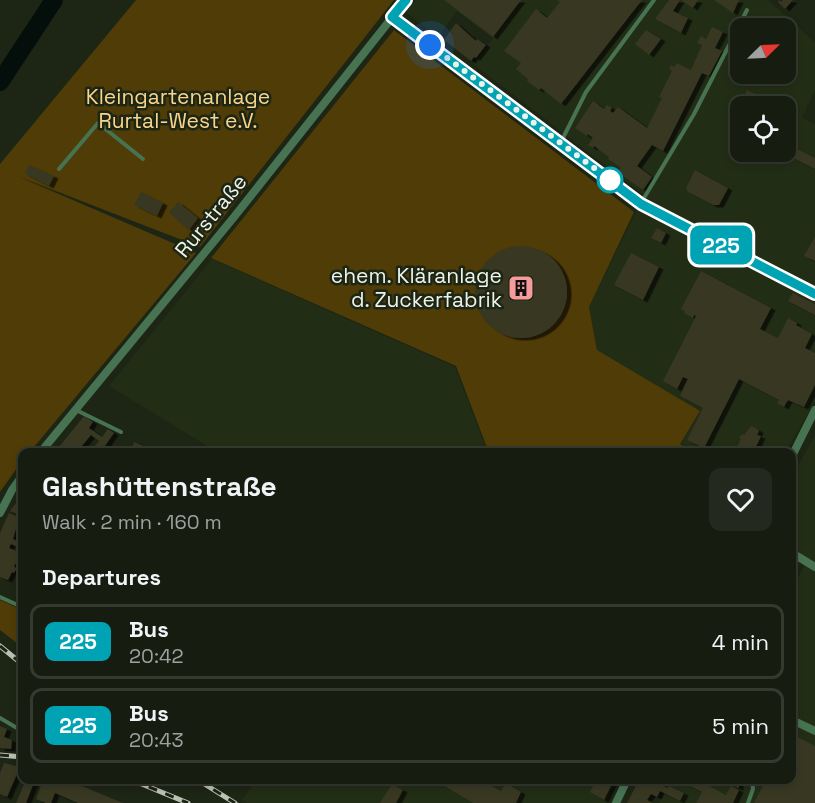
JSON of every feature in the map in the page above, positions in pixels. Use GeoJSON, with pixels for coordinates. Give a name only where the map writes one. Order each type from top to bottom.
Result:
{"type":"FeatureCollection","features":[{"type":"Feature","properties":{"kind":"street","name":"Rurstraße"},"geometry":{"type":"LineString","coordinates":[[44,448],[234,217],[406,0]]}},
{"type":"Feature","properties":{"kind":"street"},"geometry":{"type":"LineString","coordinates":[[392,17],[641,204],[815,294]]}},
{"type":"Feature","properties":{"kind":"street"},"geometry":{"type":"LineString","coordinates":[[796,448],[815,410]]}},
{"type":"Feature","properties":{"kind":"street"},"geometry":{"type":"LineString","coordinates":[[0,513],[18,482]]}},
{"type":"Feature","properties":{"kind":"street"},"geometry":{"type":"LineString","coordinates":[[796,555],[815,567]]}},
{"type":"Feature","properties":{"kind":"street"},"geometry":{"type":"LineString","coordinates":[[796,722],[815,731]]}},
{"type":"Feature","properties":{"kind":"street"},"geometry":{"type":"LineString","coordinates":[[616,803],[625,784]]}},
{"type":"Feature","properties":{"kind":"lane"},"geometry":{"type":"LineString","coordinates":[[561,143],[586,92],[654,0]]}},
{"type":"Feature","properties":{"kind":"lane"},"geometry":{"type":"LineString","coordinates":[[641,204],[694,114],[747,10]]}},
{"type":"Feature","properties":{"kind":"lane"},"geometry":{"type":"LineString","coordinates":[[59,170],[98,123],[143,159]]}},
{"type":"Feature","properties":{"kind":"lane"},"geometry":{"type":"LineString","coordinates":[[75,410],[121,432]]}},
{"type":"Feature","properties":{"kind":"lane"},"geometry":{"type":"LineString","coordinates":[[0,597],[18,605]]}},
{"type":"Feature","properties":{"kind":"lane"},"geometry":{"type":"LineString","coordinates":[[0,718],[18,729]]}},
{"type":"Feature","properties":{"kind":"lane"},"geometry":{"type":"LineString","coordinates":[[748,803],[752,784]]}},
{"type":"Feature","properties":{"kind":"shaded area"},"geometry":{"type":"Polygon","coordinates":[[[416,0],[768,0],[788,18],[730,18],[730,84],[796,84],[796,25],[815,42],[815,90],[802,118],[815,124],[815,401],[788,448],[685,448],[680,444],[700,411],[597,350],[589,307],[644,195],[473,64],[493,38],[457,11],[438,37],[406,12],[416,0]]]}},
{"type":"Feature","properties":{"kind":"shaded area"},"geometry":{"type":"Polygon","coordinates":[[[212,259],[455,367],[486,448],[209,448],[109,386],[212,259]]]}},
{"type":"Feature","properties":{"kind":"shaded area"},"geometry":{"type":"Polygon","coordinates":[[[815,435],[815,803],[659,803],[669,784],[796,784],[796,582],[807,560],[796,553],[796,470],[815,435]]]}},
{"type":"Feature","properties":{"kind":"shaded area"},"geometry":{"type":"Polygon","coordinates":[[[253,784],[615,784],[606,803],[247,803],[242,800],[253,784]]]}},
{"type":"Feature","properties":{"kind":"green space","name":"Kleingartenanlage Rurtal-West e.V."},"geometry":{"type":"Polygon","coordinates":[[[136,0],[394,0],[200,247],[17,176],[196,253],[33,448],[18,448],[18,467],[0,492],[0,164],[136,0]]]}},
{"type":"Feature","properties":{"kind":"green space"},"geometry":{"type":"Polygon","coordinates":[[[394,30],[634,212],[589,307],[597,350],[700,411],[680,444],[685,448],[487,448],[456,366],[211,258],[394,30]]]}},
{"type":"Feature","properties":{"kind":"green space"},"geometry":{"type":"Polygon","coordinates":[[[0,600],[18,608],[18,644],[0,630],[0,600]]]}},
{"type":"Feature","properties":{"kind":"building"},"geometry":{"type":"Polygon","coordinates":[[[444,0],[521,0],[493,37],[444,0]]]}},
{"type":"Feature","properties":{"kind":"building"},"geometry":{"type":"Polygon","coordinates":[[[557,0],[642,0],[561,104],[541,88],[539,90],[527,81],[528,79],[516,69],[521,63],[504,51],[536,9],[547,18],[560,2],[557,0]]]}},
{"type":"Feature","properties":{"kind":"building"},"geometry":{"type":"Polygon","coordinates":[[[669,0],[680,0],[673,11],[688,18],[681,33],[655,19],[669,0]]]}},
{"type":"Feature","properties":{"kind":"building"},"geometry":{"type":"Polygon","coordinates":[[[681,0],[698,0],[693,8],[681,0]]]}},
{"type":"Feature","properties":{"kind":"building"},"geometry":{"type":"Polygon","coordinates":[[[714,0],[739,0],[733,13],[714,0]]]}},
{"type":"Feature","properties":{"kind":"building"},"geometry":{"type":"Polygon","coordinates":[[[779,0],[781,2],[793,0],[785,9],[778,2],[779,0]]]}},
{"type":"Feature","properties":{"kind":"building"},"geometry":{"type":"Polygon","coordinates":[[[456,23],[476,41],[477,39],[486,45],[471,61],[444,40],[456,23]]]}},
{"type":"Feature","properties":{"kind":"building"},"geometry":{"type":"Polygon","coordinates":[[[712,27],[723,32],[715,48],[722,51],[709,76],[702,73],[663,151],[652,145],[637,166],[652,177],[643,190],[617,172],[621,168],[608,159],[609,157],[594,146],[593,148],[588,145],[593,138],[575,128],[593,101],[604,109],[607,105],[612,108],[610,111],[613,113],[618,107],[647,128],[662,98],[659,97],[672,71],[669,69],[671,65],[674,67],[677,63],[691,70],[702,45],[697,43],[701,36],[706,39],[712,27]]]}},
{"type":"Feature","properties":{"kind":"building"},"geometry":{"type":"Polygon","coordinates":[[[646,30],[661,39],[649,55],[635,44],[646,30]]]}},
{"type":"Feature","properties":{"kind":"building"},"geometry":{"type":"Polygon","coordinates":[[[747,90],[759,96],[744,96],[747,90]]]}},
{"type":"Feature","properties":{"kind":"building"},"geometry":{"type":"Polygon","coordinates":[[[796,148],[815,158],[815,169],[796,160],[796,148]]]}},
{"type":"Feature","properties":{"kind":"building"},"geometry":{"type":"Polygon","coordinates":[[[29,165],[54,176],[49,186],[25,174],[29,165]]]}},
{"type":"Feature","properties":{"kind":"building"},"geometry":{"type":"Polygon","coordinates":[[[695,170],[728,188],[719,205],[713,205],[688,192],[686,188],[695,170]]]}},
{"type":"Feature","properties":{"kind":"building"},"geometry":{"type":"Polygon","coordinates":[[[141,192],[163,203],[157,216],[134,205],[141,192]]]}},
{"type":"Feature","properties":{"kind":"building"},"geometry":{"type":"Polygon","coordinates":[[[178,202],[198,218],[189,230],[169,213],[178,202]]]}},
{"type":"Feature","properties":{"kind":"building"},"geometry":{"type":"Polygon","coordinates":[[[657,228],[666,233],[661,243],[651,238],[657,228]]]}},
{"type":"Feature","properties":{"kind":"building"},"geometry":{"type":"Polygon","coordinates":[[[815,237],[815,261],[804,256],[815,237]]]}},
{"type":"Feature","properties":{"kind":"building","name":"ehem. Kläranlage d. Zuckerfabrik"},"geometry":{"type":"Polygon","coordinates":[[[521,246],[539,250],[553,260],[563,274],[567,292],[563,310],[553,324],[539,334],[521,338],[503,334],[489,324],[479,310],[475,292],[479,274],[489,260],[503,250],[521,246]]]}},
{"type":"Feature","properties":{"kind":"building"},"geometry":{"type":"Polygon","coordinates":[[[631,253],[659,267],[643,300],[614,285],[631,253]]]}},
{"type":"Feature","properties":{"kind":"building"},"geometry":{"type":"Polygon","coordinates":[[[701,271],[771,308],[760,329],[778,338],[788,318],[797,323],[796,325],[812,334],[805,348],[815,353],[815,385],[804,407],[788,400],[784,407],[777,403],[779,400],[739,379],[704,448],[687,440],[703,408],[680,396],[688,379],[683,377],[677,389],[663,381],[696,316],[694,315],[693,318],[681,309],[701,271]]]}},
{"type":"Feature","properties":{"kind":"building"},"geometry":{"type":"Polygon","coordinates":[[[793,293],[815,304],[815,315],[788,301],[793,293]]]}},
{"type":"Feature","properties":{"kind":"building"},"geometry":{"type":"Polygon","coordinates":[[[84,416],[93,422],[89,428],[102,437],[108,429],[114,433],[103,448],[93,448],[99,441],[91,435],[80,448],[58,448],[84,416]]]}},
{"type":"Feature","properties":{"kind":"building"},"geometry":{"type":"Polygon","coordinates":[[[751,426],[759,431],[757,435],[761,436],[755,448],[736,448],[741,439],[739,438],[742,434],[744,435],[751,426]]]}},
{"type":"Feature","properties":{"kind":"building"},"geometry":{"type":"Polygon","coordinates":[[[134,442],[143,446],[143,448],[132,448],[134,442]]]}},
{"type":"Feature","properties":{"kind":"building"},"geometry":{"type":"Polygon","coordinates":[[[18,500],[18,514],[10,511],[18,500]]]}},
{"type":"Feature","properties":{"kind":"building"},"geometry":{"type":"Polygon","coordinates":[[[9,513],[18,517],[18,530],[16,529],[13,539],[18,541],[18,547],[11,544],[9,548],[18,551],[18,565],[15,564],[14,567],[17,568],[8,580],[0,577],[0,533],[9,513]]]}},
{"type":"Feature","properties":{"kind":"building"},"geometry":{"type":"Polygon","coordinates":[[[0,726],[7,729],[4,737],[12,740],[11,749],[0,748],[0,726]]]}},
{"type":"Feature","properties":{"kind":"building"},"geometry":{"type":"Polygon","coordinates":[[[796,736],[815,746],[815,803],[754,803],[764,784],[796,784],[796,736]]]}},
{"type":"Feature","properties":{"kind":"building"},"geometry":{"type":"Polygon","coordinates":[[[4,763],[18,766],[7,797],[0,794],[0,773],[4,763]]]}},
{"type":"Feature","properties":{"kind":"building"},"geometry":{"type":"Polygon","coordinates":[[[24,784],[33,784],[26,803],[16,803],[24,784]]]}},
{"type":"Feature","properties":{"kind":"building"},"geometry":{"type":"Polygon","coordinates":[[[42,784],[77,784],[123,803],[78,803],[55,793],[51,803],[36,799],[42,784]]]}},
{"type":"Feature","properties":{"kind":"building"},"geometry":{"type":"Polygon","coordinates":[[[392,784],[403,790],[396,803],[380,803],[392,784]]]}},
{"type":"Feature","properties":{"kind":"building"},"geometry":{"type":"Polygon","coordinates":[[[441,784],[489,784],[501,791],[508,784],[521,792],[516,803],[473,803],[441,784]]]}},
{"type":"Feature","properties":{"kind":"building"},"geometry":{"type":"Polygon","coordinates":[[[594,784],[612,784],[604,800],[590,792],[594,784]]]}},
{"type":"Feature","properties":{"kind":"building"},"geometry":{"type":"Polygon","coordinates":[[[637,784],[659,784],[684,793],[680,801],[660,791],[657,797],[651,794],[647,800],[653,803],[627,803],[637,784]]]}},
{"type":"Feature","properties":{"kind":"building"},"geometry":{"type":"Polygon","coordinates":[[[686,784],[706,784],[726,795],[731,786],[739,790],[733,803],[696,803],[702,792],[686,784]]]}},
{"type":"Feature","properties":{"kind":"waterway"},"geometry":{"type":"LineString","coordinates":[[0,82],[54,0]]}},
{"type":"Feature","properties":{"kind":"railway"},"geometry":{"type":"LineString","coordinates":[[0,646],[18,661]]}},
{"type":"Feature","properties":{"kind":"railway"},"geometry":{"type":"LineString","coordinates":[[0,755],[18,757]]}},
{"type":"Feature","properties":{"kind":"railway"},"geometry":{"type":"LineString","coordinates":[[142,784],[188,803]]}},
{"type":"Feature","properties":{"kind":"railway"},"geometry":{"type":"LineString","coordinates":[[204,784],[235,803]]}},
{"type":"Feature","properties":{"kind":"bus line","name":"225"},"geometry":{"type":"LineString","coordinates":[[406,0],[392,17],[641,204],[815,294]]}},
{"type":"Feature","properties":{"kind":"place","name":"ehem. Kläranlage d. Zuckerfabrik"},"geometry":{"type":"Point","coordinates":[521,288]}},
{"type":"Feature","properties":{"kind":"route"},"geometry":{"type":"LineString","coordinates":[[430,45],[610,180]]}}]}
